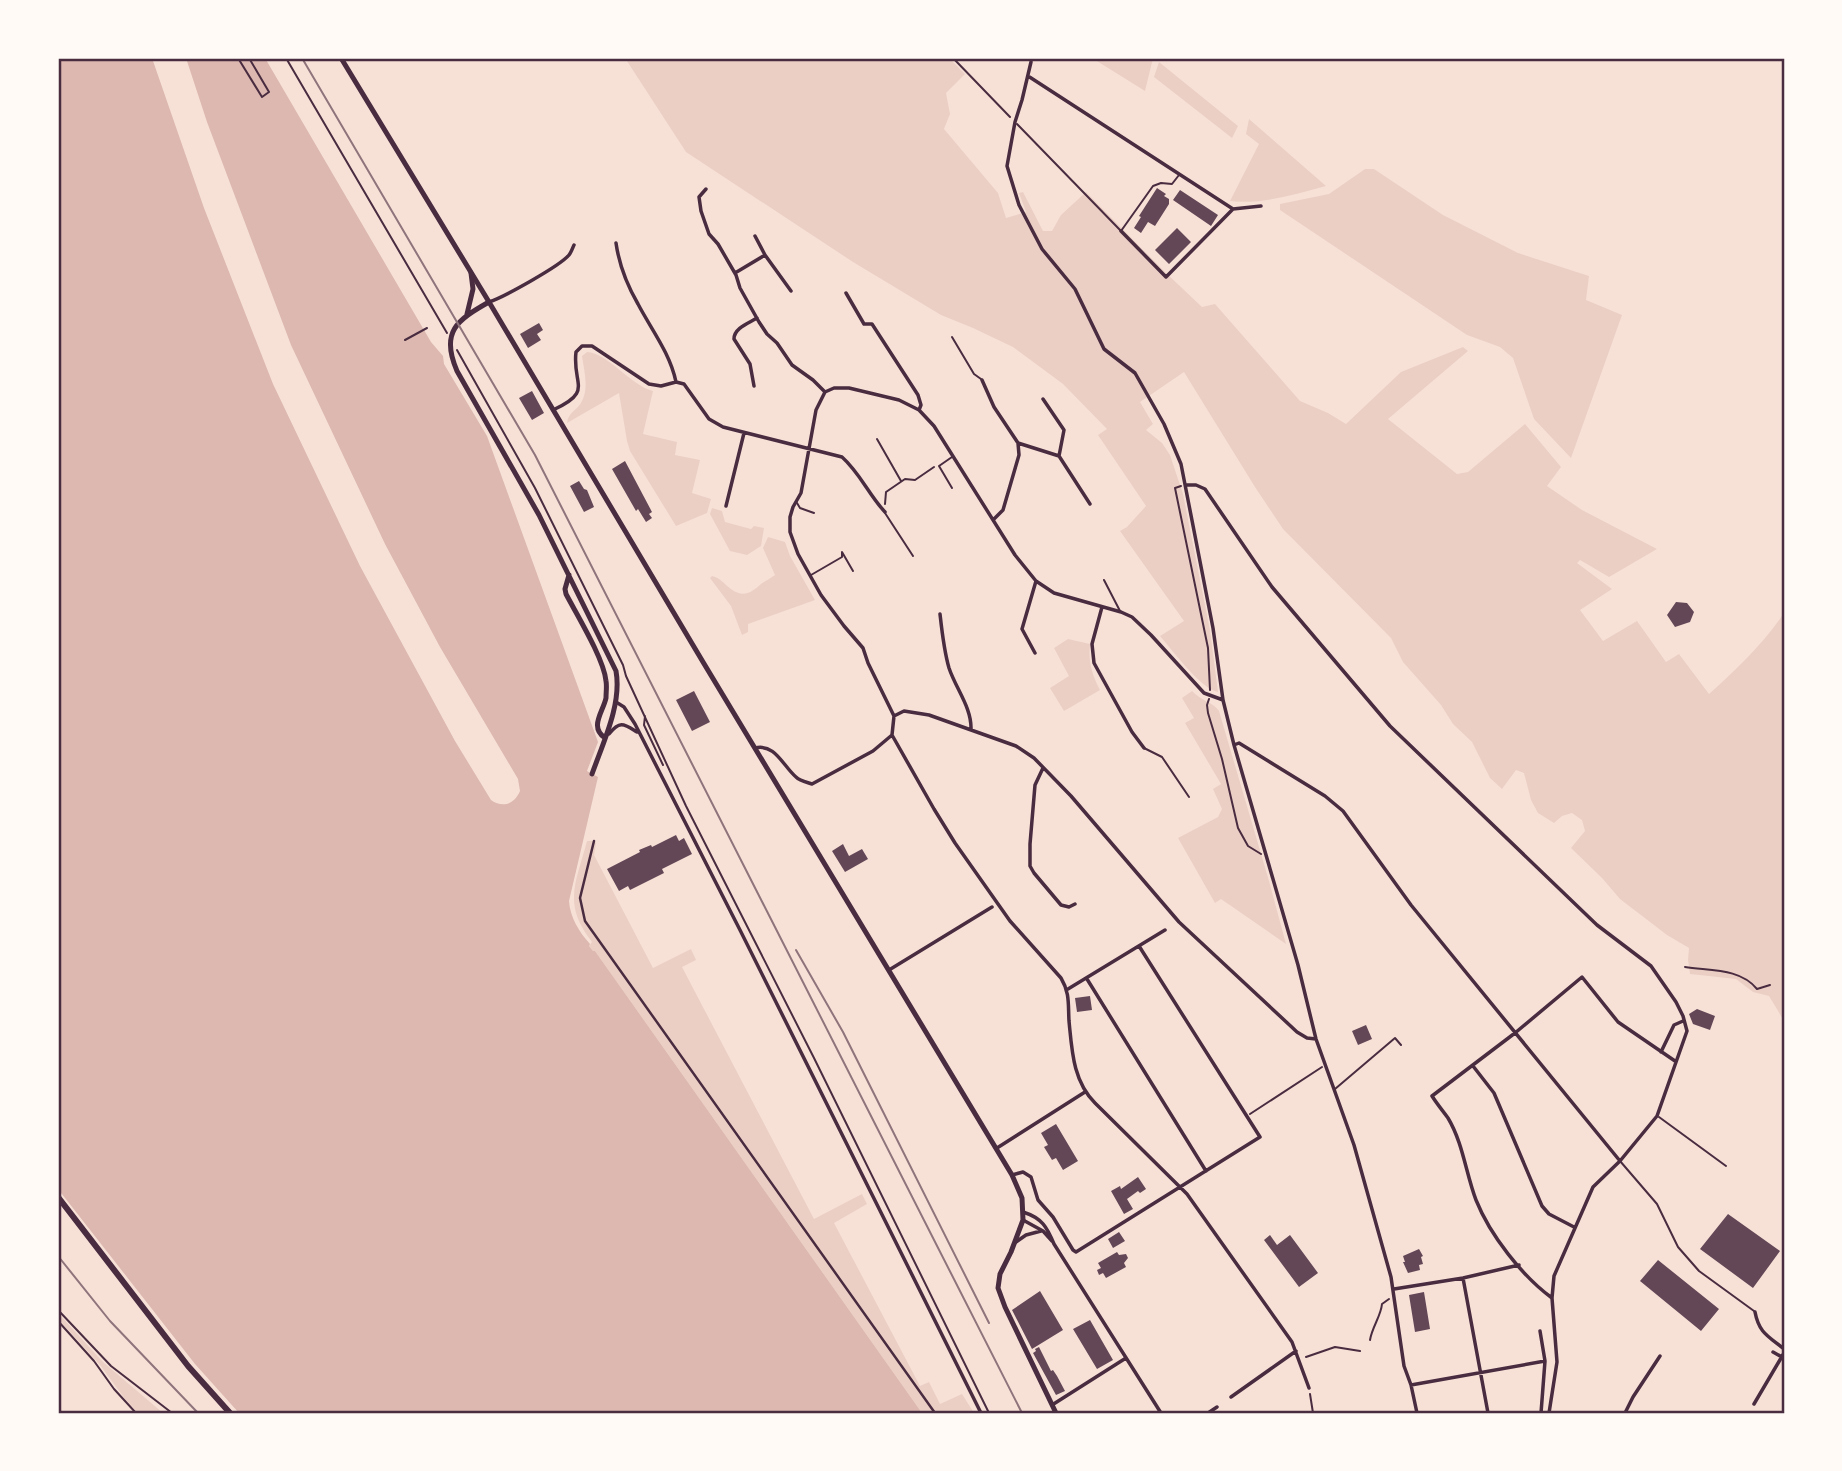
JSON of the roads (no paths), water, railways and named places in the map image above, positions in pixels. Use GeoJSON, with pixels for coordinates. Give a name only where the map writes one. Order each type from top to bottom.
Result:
{"type":"FeatureCollection","features":[{"type":"Feature","properties":{"kind":"main road"},"geometry":{"type":"LineString","coordinates":[[341,58],[1012,1175],[1021,1198],[1023,1216],[1015,1243],[1000,1274],[998,1288],[1056,1413]]}},
{"type":"Feature","properties":{"kind":"main road"},"geometry":{"type":"LineString","coordinates":[[467,314],[473,289],[471,274]]}},
{"type":"Feature","properties":{"kind":"main road"},"geometry":{"type":"LineString","coordinates":[[489,302],[462,318],[452,337],[452,358],[539,515],[616,671],[616,702],[592,774]]}},
{"type":"Feature","properties":{"kind":"main road"},"geometry":{"type":"LineString","coordinates":[[569,575],[566,594],[606,677],[606,697],[597,723],[601,735],[606,738]]}},
{"type":"Feature","properties":{"kind":"main road"},"geometry":{"type":"LineString","coordinates":[[58,1197],[188,1366],[230,1413]]}},
{"type":"Feature","properties":{"kind":"street"},"geometry":{"type":"LineString","coordinates":[[1030,60],[1007,166],[1020,205],[1042,249],[1075,289],[1104,349],[1135,373],[1164,424],[1181,464],[1213,628],[1223,699],[1234,745],[1298,965],[1316,1039],[1354,1146],[1393,1289],[1404,1366],[1411,1384],[1416,1413]]}},
{"type":"Feature","properties":{"kind":"street"},"geometry":{"type":"LineString","coordinates":[[1028,76],[1233,209]]}},
{"type":"Feature","properties":{"kind":"street"},"geometry":{"type":"LineString","coordinates":[[706,189],[699,197],[705,224],[735,273],[757,318],[792,365],[813,380],[825,393]]}},
{"type":"Feature","properties":{"kind":"street"},"geometry":{"type":"LineString","coordinates":[[1121,231],[1166,276],[1233,209],[1261,206]]}},
{"type":"Feature","properties":{"kind":"street"},"geometry":{"type":"LineString","coordinates":[[755,236],[791,291]]}},
{"type":"Feature","properties":{"kind":"street"},"geometry":{"type":"LineString","coordinates":[[616,243],[619,259],[636,301],[671,363],[676,382]]}},
{"type":"Feature","properties":{"kind":"street"},"geometry":{"type":"LineString","coordinates":[[489,302],[501,298],[557,264],[570,255],[574,245]]}},
{"type":"Feature","properties":{"kind":"street"},"geometry":{"type":"LineString","coordinates":[[735,273],[765,255]]}},
{"type":"Feature","properties":{"kind":"street"},"geometry":{"type":"LineString","coordinates":[[846,293],[864,324],[872,324],[918,395],[921,405],[919,410]]}},
{"type":"Feature","properties":{"kind":"street"},"geometry":{"type":"LineString","coordinates":[[754,386],[750,364],[734,339],[734,334],[757,318]]}},
{"type":"Feature","properties":{"kind":"street"},"geometry":{"type":"LineString","coordinates":[[553,410],[570,402],[576,394],[578,381],[575,356],[578,348],[592,346],[649,384],[684,384],[703,411],[713,422],[723,427],[842,457],[885,512]]}},
{"type":"Feature","properties":{"kind":"street"},"geometry":{"type":"LineString","coordinates":[[982,380],[994,407],[1018,443],[1018,455],[1003,510],[993,520]]}},
{"type":"Feature","properties":{"kind":"street"},"geometry":{"type":"LineString","coordinates":[[1223,699],[1210,696],[1195,684],[1138,622],[1121,612],[1054,593],[1036,581],[1024,568],[977,497],[934,426],[919,410],[899,400],[849,388],[834,388],[825,393],[816,410],[801,493],[790,517],[790,532],[797,554],[832,610],[863,648],[894,716],[892,735],[934,809],[1012,923],[1068,989],[1074,1065],[1085,1093],[1182,1187],[1286,1333],[1296,1351],[1309,1388]]}},
{"type":"Feature","properties":{"kind":"street"},"geometry":{"type":"LineString","coordinates":[[1043,400],[1064,430],[1059,456]]}},
{"type":"Feature","properties":{"kind":"street"},"geometry":{"type":"LineString","coordinates":[[726,506],[744,433]]}},
{"type":"Feature","properties":{"kind":"street"},"geometry":{"type":"LineString","coordinates":[[1018,443],[1059,456],[1090,504]]}},
{"type":"Feature","properties":{"kind":"street"},"geometry":{"type":"LineString","coordinates":[[1185,485],[1196,485],[1205,489],[1272,587],[1390,726],[1597,925],[1651,966],[1668,988],[1684,1021],[1687,1031],[1657,1116],[1620,1161],[1593,1187],[1554,1276],[1552,1297],[1557,1362],[1549,1413]]}},
{"type":"Feature","properties":{"kind":"street"},"geometry":{"type":"LineString","coordinates":[[1035,653],[1022,629],[1036,581]]}},
{"type":"Feature","properties":{"kind":"street"},"geometry":{"type":"LineString","coordinates":[[1102,607],[1092,644],[1094,663],[1132,732],[1144,748]]}},
{"type":"Feature","properties":{"kind":"street"},"geometry":{"type":"LineString","coordinates":[[940,614],[947,659],[954,681],[968,708],[971,730]]}},
{"type":"Feature","properties":{"kind":"street"},"geometry":{"type":"LineString","coordinates":[[616,702],[624,707],[639,733],[981,1413]]}},
{"type":"Feature","properties":{"kind":"street"},"geometry":{"type":"LineString","coordinates":[[894,716],[910,711],[929,715],[1023,748],[1071,796],[1179,922],[1297,1032],[1307,1038],[1316,1039]]}},
{"type":"Feature","properties":{"kind":"street"},"geometry":{"type":"LineString","coordinates":[[606,738],[615,726],[620,725],[626,725],[639,733]]}},
{"type":"Feature","properties":{"kind":"street"},"geometry":{"type":"LineString","coordinates":[[755,748],[760,746],[771,749],[796,777],[812,784],[873,751],[892,735]]}},
{"type":"Feature","properties":{"kind":"street"},"geometry":{"type":"LineString","coordinates":[[1234,745],[1239,743],[1325,796],[1343,811],[1411,905],[1620,1161]]}},
{"type":"Feature","properties":{"kind":"street"},"geometry":{"type":"LineString","coordinates":[[1043,768],[1035,785],[1030,866],[1061,905],[1069,907],[1075,904]]}},
{"type":"Feature","properties":{"kind":"street"},"geometry":{"type":"LineString","coordinates":[[594,841],[580,898],[584,921],[935,1413]]}},
{"type":"Feature","properties":{"kind":"street"},"geometry":{"type":"LineString","coordinates":[[889,970],[992,907]]}},
{"type":"Feature","properties":{"kind":"street"},"geometry":{"type":"LineString","coordinates":[[1068,989],[1165,930]]}},
{"type":"Feature","properties":{"kind":"street"},"geometry":{"type":"LineString","coordinates":[[1012,1175],[1023,1172],[1031,1177],[1038,1200],[1076,1252],[1260,1137],[1139,946]]}},
{"type":"Feature","properties":{"kind":"street"},"geometry":{"type":"LineString","coordinates":[[1552,1297],[1541,1290],[1489,1227],[1476,1199],[1449,1120],[1432,1096],[1582,977],[1618,1022],[1675,1061]]}},
{"type":"Feature","properties":{"kind":"street"},"geometry":{"type":"LineString","coordinates":[[1087,979],[1206,1171]]}},
{"type":"Feature","properties":{"kind":"street"},"geometry":{"type":"LineString","coordinates":[[1661,1052],[1674,1025],[1684,1021]]}},
{"type":"Feature","properties":{"kind":"street"},"geometry":{"type":"LineString","coordinates":[[1473,1066],[1494,1093],[1542,1206],[1549,1214],[1574,1227]]}},
{"type":"Feature","properties":{"kind":"street"},"geometry":{"type":"LineString","coordinates":[[997,1148],[1085,1093]]}},
{"type":"Feature","properties":{"kind":"street"},"geometry":{"type":"LineString","coordinates":[[1023,1216],[1043,1231],[1054,1244],[1161,1413]]}},
{"type":"Feature","properties":{"kind":"street"},"geometry":{"type":"LineString","coordinates":[[1023,1216],[1035,1217],[1046,1226],[1054,1244]]}},
{"type":"Feature","properties":{"kind":"street"},"geometry":{"type":"LineString","coordinates":[[1015,1243],[1032,1233],[1043,1231]]}},
{"type":"Feature","properties":{"kind":"street"},"geometry":{"type":"LineString","coordinates":[[1393,1289],[1463,1278],[1519,1265]]}},
{"type":"Feature","properties":{"kind":"street"},"geometry":{"type":"LineString","coordinates":[[1463,1278],[1488,1413]]}},
{"type":"Feature","properties":{"kind":"street"},"geometry":{"type":"LineString","coordinates":[[1755,1312],[1758,1325],[1784,1353]]}},
{"type":"Feature","properties":{"kind":"street"},"geometry":{"type":"LineString","coordinates":[[1540,1331],[1545,1362],[1541,1413]]}},
{"type":"Feature","properties":{"kind":"street"},"geometry":{"type":"LineString","coordinates":[[1231,1397],[1296,1351]]}},
{"type":"Feature","properties":{"kind":"street"},"geometry":{"type":"LineString","coordinates":[[1773,1352],[1784,1353]]}},
{"type":"Feature","properties":{"kind":"street"},"geometry":{"type":"LineString","coordinates":[[1754,1404],[1784,1353]]}},
{"type":"Feature","properties":{"kind":"street"},"geometry":{"type":"LineString","coordinates":[[1625,1413],[1660,1356]]}},
{"type":"Feature","properties":{"kind":"street"},"geometry":{"type":"LineString","coordinates":[[1052,1405],[1126,1358]]}},
{"type":"Feature","properties":{"kind":"street"},"geometry":{"type":"LineString","coordinates":[[1411,1384],[1545,1362]]}},
{"type":"Feature","properties":{"kind":"street"},"geometry":{"type":"LineString","coordinates":[[1209,1413],[1217,1407]]}},
{"type":"Feature","properties":{"kind":"lane"},"geometry":{"type":"LineString","coordinates":[[1015,122],[1121,231],[1153,186],[1161,183],[1172,184],[1180,174]]}},
{"type":"Feature","properties":{"kind":"lane"},"geometry":{"type":"LineString","coordinates":[[951,337],[974,374],[982,380]]}},
{"type":"Feature","properties":{"kind":"lane"},"geometry":{"type":"LineString","coordinates":[[952,488],[939,466],[953,457]]}},
{"type":"Feature","properties":{"kind":"lane"},"geometry":{"type":"LineString","coordinates":[[796,502],[800,508],[814,513]]}},
{"type":"Feature","properties":{"kind":"lane"},"geometry":{"type":"LineString","coordinates":[[885,512],[913,556]]}},
{"type":"Feature","properties":{"kind":"lane"},"geometry":{"type":"LineString","coordinates":[[810,576],[842,557],[842,551],[853,571]]}},
{"type":"Feature","properties":{"kind":"lane"},"geometry":{"type":"LineString","coordinates":[[1104,580],[1121,612]]}},
{"type":"Feature","properties":{"kind":"lane"},"geometry":{"type":"LineString","coordinates":[[1144,748],[1162,757],[1189,797]]}},
{"type":"Feature","properties":{"kind":"lane"},"geometry":{"type":"LineString","coordinates":[[1334,1090],[1395,1038],[1401,1045]]}},
{"type":"Feature","properties":{"kind":"lane"},"geometry":{"type":"LineString","coordinates":[[1657,1116],[1726,1166]]}},
{"type":"Feature","properties":{"kind":"lane"},"geometry":{"type":"LineString","coordinates":[[1620,1161],[1657,1204],[1678,1247],[1699,1271],[1755,1312]]}},
{"type":"Feature","properties":{"kind":"railway"},"geometry":{"type":"LineString","coordinates":[[302,58],[535,455],[1022,1413]]}},
{"type":"Feature","properties":{"kind":"railway"},"geometry":{"type":"LineString","coordinates":[[796,950],[843,1032],[989,1323]]}},
{"type":"Feature","properties":{"kind":"railway"},"geometry":{"type":"LineString","coordinates":[[58,1256],[110,1321],[198,1413]]}}]}
